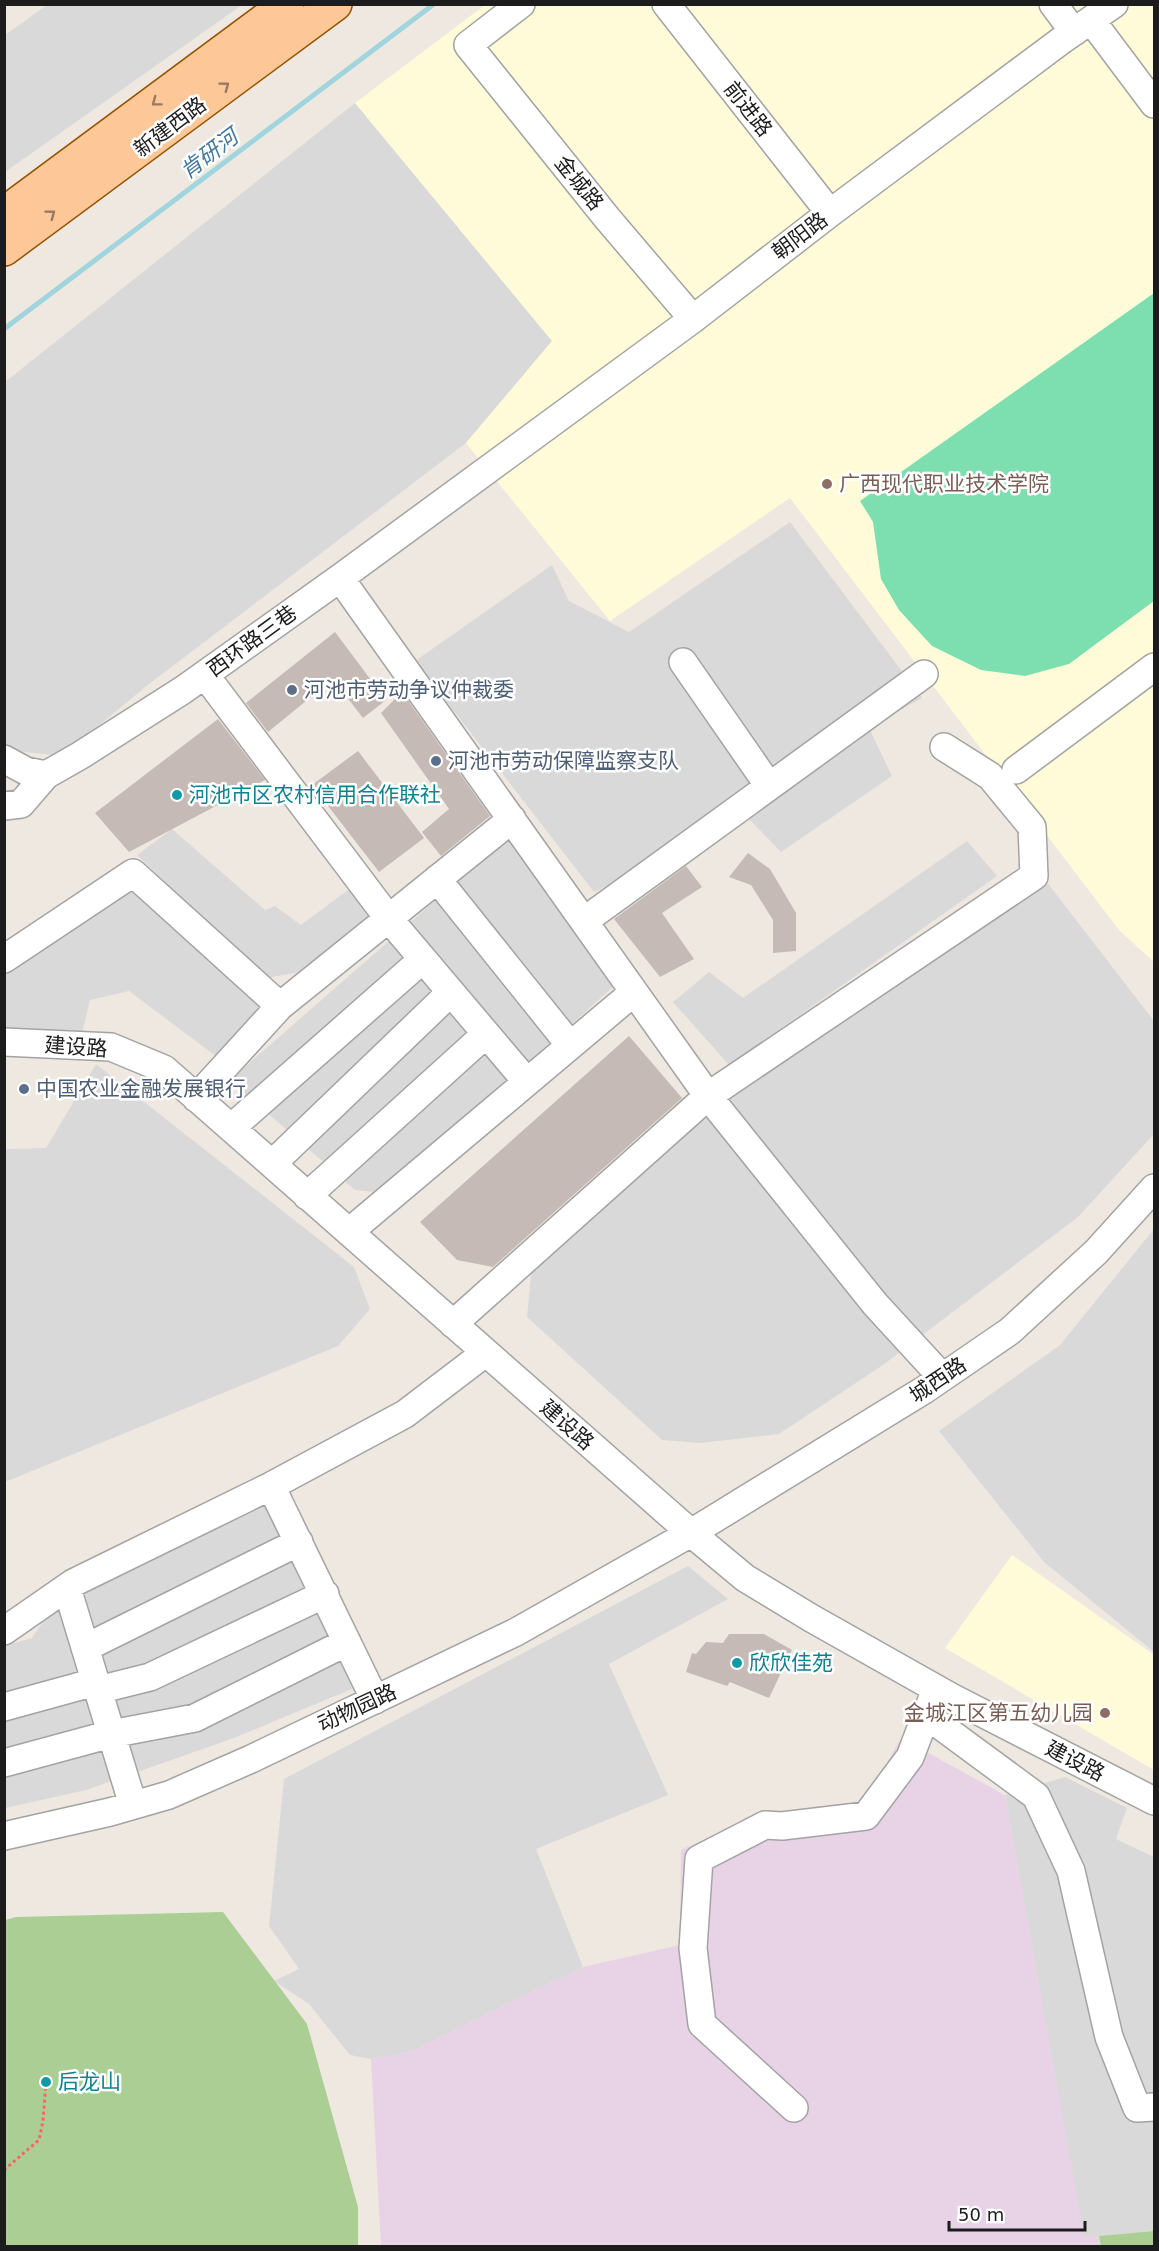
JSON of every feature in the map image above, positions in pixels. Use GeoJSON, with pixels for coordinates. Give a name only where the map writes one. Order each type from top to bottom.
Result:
{"type":"FeatureCollection","features":[{"type":"Feature","properties":{"kind":"main road","name":"新建西路"},"geometry":{"type":"LineString","coordinates":[[4,213],[287,4]]}},
{"type":"Feature","properties":{"kind":"main road","name":"新建西路"},"geometry":{"type":"LineString","coordinates":[[4,249],[334,4]]}},
{"type":"Feature","properties":{"kind":"street","name":"金城路"},"geometry":{"type":"LineString","coordinates":[[521,4],[468,45],[607,218],[693,319]]}},
{"type":"Feature","properties":{"kind":"street","name":"前进路"},"geometry":{"type":"LineString","coordinates":[[666,4],[830,213]]}},
{"type":"Feature","properties":{"kind":"street"},"geometry":{"type":"LineString","coordinates":[[1053,4],[1083,26],[1155,104]]}},
{"type":"Feature","properties":{"kind":"street","name":"朝阳路"},"geometry":{"type":"LineString","coordinates":[[487,469],[693,319],[830,213],[1114,4]]}},
{"type":"Feature","properties":{"kind":"street","name":"西环路三巷"},"geometry":{"type":"LineString","coordinates":[[4,806],[21,804],[46,775],[205,675],[487,469]]}},
{"type":"Feature","properties":{"kind":"street"},"geometry":{"type":"LineString","coordinates":[[340,578],[708,1096],[875,1304],[942,1377]]}},
{"type":"Feature","properties":{"kind":"street"},"geometry":{"type":"LineString","coordinates":[[683,662],[769,786]]}},
{"type":"Feature","properties":{"kind":"street"},"geometry":{"type":"LineString","coordinates":[[1016,770],[1155,667]]}},
{"type":"Feature","properties":{"kind":"street"},"geometry":{"type":"LineString","coordinates":[[584,921],[924,674]]}},
{"type":"Feature","properties":{"kind":"street"},"geometry":{"type":"LineString","coordinates":[[205,675],[389,919],[527,1082]]}},
{"type":"Feature","properties":{"kind":"street"},"geometry":{"type":"LineString","coordinates":[[453,1324],[708,1096],[1034,876],[1032,827],[990,776],[944,747]]}},
{"type":"Feature","properties":{"kind":"street"},"geometry":{"type":"LineString","coordinates":[[4,759],[26,771],[46,775]]}},
{"type":"Feature","properties":{"kind":"street"},"geometry":{"type":"LineString","coordinates":[[196,1098],[280,1006],[512,819]]}},
{"type":"Feature","properties":{"kind":"street"},"geometry":{"type":"LineString","coordinates":[[4,959],[133,873],[280,1006]]}},
{"type":"Feature","properties":{"kind":"street"},"geometry":{"type":"LineString","coordinates":[[437,879],[570,1045]]}},
{"type":"Feature","properties":{"kind":"street"},"geometry":{"type":"LineString","coordinates":[[231,1128],[423,959]]}},
{"type":"Feature","properties":{"kind":"street"},"geometry":{"type":"LineString","coordinates":[[272,1164],[451,992]]}},
{"type":"Feature","properties":{"kind":"street"},"geometry":{"type":"LineString","coordinates":[[349,1232],[634,992]]}},
{"type":"Feature","properties":{"kind":"street"},"geometry":{"type":"LineString","coordinates":[[307,1196],[486,1034]]}},
{"type":"Feature","properties":{"kind":"street","name":"建设路"},"geometry":{"type":"LineString","coordinates":[[4,1042],[111,1047],[164,1069],[485,1353],[745,1578],[936,1689],[1155,1801]]}},
{"type":"Feature","properties":{"kind":"street","name":"城西路"},"geometry":{"type":"LineString","coordinates":[[691,1533],[942,1377],[1010,1330],[1096,1252],[1155,1188]]}},
{"type":"Feature","properties":{"kind":"street"},"geometry":{"type":"LineString","coordinates":[[4,1631],[67,1588],[271,1486],[405,1414],[485,1353]]}},
{"type":"Feature","properties":{"kind":"street"},"geometry":{"type":"LineString","coordinates":[[271,1486],[375,1700]]}},
{"type":"Feature","properties":{"kind":"street","name":"动物园路"},"geometry":{"type":"LineString","coordinates":[[4,1836],[169,1795],[251,1759],[516,1632],[691,1533]]}},
{"type":"Feature","properties":{"kind":"street"},"geometry":{"type":"LineString","coordinates":[[85,1648],[300,1542]]}},
{"type":"Feature","properties":{"kind":"street"},"geometry":{"type":"LineString","coordinates":[[67,1588],[133,1805]]}},
{"type":"Feature","properties":{"kind":"street"},"geometry":{"type":"LineString","coordinates":[[4,1707],[96,1686],[150,1677],[325,1594]]}},
{"type":"Feature","properties":{"kind":"street"},"geometry":{"type":"LineString","coordinates":[[4,1763],[111,1734],[195,1718],[347,1642]]}},
{"type":"Feature","properties":{"kind":"street"},"geometry":{"type":"LineString","coordinates":[[794,2108],[702,2024],[693,1948],[699,1859],[765,1825],[782,1826],[866,1816],[910,1757],[936,1689]]}},
{"type":"Feature","properties":{"kind":"street"},"geometry":{"type":"LineString","coordinates":[[927,1715],[1036,1796],[1071,1871],[1109,2037],[1137,2108],[1155,2107]]}},
{"type":"Feature","properties":{"kind":"path"},"geometry":{"type":"LineString","coordinates":[[4,2170],[39,2140],[46,2082]]}},
{"type":"Feature","properties":{"kind":"shaded area"},"geometry":{"type":"Polygon","coordinates":[[[47,5],[242,5],[5,172],[5,35],[47,5]]]}},
{"type":"Feature","properties":{"kind":"shaded area","name":"广西现代职业技术学院"},"geometry":{"type":"Polygon","coordinates":[[[485,5],[1154,5],[1154,962],[1119,930],[790,498],[610,621],[466,443],[552,341],[355,103],[485,5]]]}},
{"type":"Feature","properties":{"kind":"shaded area"},"geometry":{"type":"Polygon","coordinates":[[[355,103],[552,341],[466,443],[149,684],[62,756],[5,750],[5,382],[355,103]]]}},
{"type":"Feature","properties":{"kind":"shaded area"},"geometry":{"type":"Polygon","coordinates":[[[790,522],[922,698],[869,728],[892,776],[781,852],[748,818],[594,892],[415,661],[552,565],[569,601],[629,632],[790,522]]]}},
{"type":"Feature","properties":{"kind":"shaded area"},"geometry":{"type":"Polygon","coordinates":[[[172,829],[265,910],[275,906],[301,925],[352,887],[377,914],[311,970],[266,978],[137,855],[172,829]]]}},
{"type":"Feature","properties":{"kind":"shaded area"},"geometry":{"type":"Polygon","coordinates":[[[510,835],[615,985],[385,1193],[355,1190],[230,1080],[510,835]]]}},
{"type":"Feature","properties":{"kind":"shaded area"},"geometry":{"type":"Polygon","coordinates":[[[967,841],[997,876],[729,1065],[673,1002],[709,972],[743,998],[967,841]]]}},
{"type":"Feature","properties":{"kind":"shaded area"},"geometry":{"type":"Polygon","coordinates":[[[133,873],[274,1001],[217,1057],[129,991],[90,1000],[82,1033],[5,1032],[5,959],[133,873]]]}},
{"type":"Feature","properties":{"kind":"shaded area"},"geometry":{"type":"Polygon","coordinates":[[[1046,881],[1154,1021],[1154,1134],[1078,1217],[883,1365],[779,1434],[700,1443],[662,1440],[527,1317],[532,1264],[699,1113],[1046,881]]]}},
{"type":"Feature","properties":{"kind":"shaded area"},"geometry":{"type":"Polygon","coordinates":[[[96,1064],[354,1267],[370,1309],[338,1346],[5,1482],[5,1149],[46,1148],[96,1064]]]}},
{"type":"Feature","properties":{"kind":"shaded area"},"geometry":{"type":"Polygon","coordinates":[[[1154,1229],[1154,1652],[1044,1562],[939,1431],[1060,1345],[1154,1229]]]}},
{"type":"Feature","properties":{"kind":"shaded area"},"geometry":{"type":"Polygon","coordinates":[[[274,1500],[359,1686],[234,1738],[86,1790],[5,1808],[4,1646],[32,1638],[52,1608],[274,1500]]]}},
{"type":"Feature","properties":{"kind":"shaded area","name":"金城江区第五幼儿园"},"geometry":{"type":"Polygon","coordinates":[[[1012,1555],[1154,1655],[1154,1770],[945,1648],[1012,1555]]]}},
{"type":"Feature","properties":{"kind":"shaded area"},"geometry":{"type":"Polygon","coordinates":[[[688,1566],[728,1599],[609,1664],[668,1795],[536,1849],[583,1967],[410,2052],[371,2059],[350,2055],[309,2004],[274,1981],[299,1969],[269,1926],[284,1779],[688,1566]]]}},
{"type":"Feature","properties":{"kind":"shaded area"},"geometry":{"type":"Polygon","coordinates":[[[901,1738],[1005,1795],[1084,2237],[1099,2236],[1101,2246],[381,2246],[371,2059],[410,2052],[583,1967],[680,1945],[681,1850],[767,1812],[791,1817],[862,1807],[901,1738]]]}},
{"type":"Feature","properties":{"kind":"shaded area"},"geometry":{"type":"Polygon","coordinates":[[[1065,1777],[1127,1808],[1116,1839],[1154,1857],[1154,2231],[1084,2238],[1005,1795],[1065,1777]]]}},
{"type":"Feature","properties":{"kind":"green space"},"geometry":{"type":"Polygon","coordinates":[[[1154,293],[1154,601],[1069,664],[1025,676],[981,670],[932,646],[899,610],[881,579],[873,522],[860,501],[1154,293]]]}},
{"type":"Feature","properties":{"kind":"green space"},"geometry":{"type":"Polygon","coordinates":[[[223,1912],[307,2024],[358,2207],[358,2246],[5,2246],[5,1920],[16,1917],[223,1912]]]}},
{"type":"Feature","properties":{"kind":"green space"},"geometry":{"type":"Polygon","coordinates":[[[1154,2231],[1154,2246],[1101,2246],[1099,2236],[1154,2231]]]}},
{"type":"Feature","properties":{"kind":"building","name":"河池市劳动争议仲裁委"},"geometry":{"type":"Polygon","coordinates":[[[335,632],[386,700],[363,718],[333,679],[268,732],[246,703],[335,632]]]}},
{"type":"Feature","properties":{"kind":"building","name":"河池市劳动保障监察支队"},"geometry":{"type":"Polygon","coordinates":[[[402,692],[490,816],[441,856],[422,832],[449,809],[381,713],[402,692]]]}},
{"type":"Feature","properties":{"kind":"building","name":"河池市区农村信用合作联社"},"geometry":{"type":"Polygon","coordinates":[[[218,719],[265,780],[129,852],[95,813],[218,719]]]}},
{"type":"Feature","properties":{"kind":"building"},"geometry":{"type":"Polygon","coordinates":[[[358,751],[424,838],[379,872],[312,785],[358,751]]]}},
{"type":"Feature","properties":{"kind":"building"},"geometry":{"type":"Polygon","coordinates":[[[748,853],[770,869],[796,913],[796,951],[773,953],[773,920],[751,885],[729,877],[748,853]]]}},
{"type":"Feature","properties":{"kind":"building"},"geometry":{"type":"Polygon","coordinates":[[[686,866],[702,887],[662,913],[694,959],[660,977],[614,919],[686,866]]]}},
{"type":"Feature","properties":{"kind":"building"},"geometry":{"type":"Polygon","coordinates":[[[629,1036],[682,1098],[493,1267],[457,1260],[420,1222],[629,1036]]]}},
{"type":"Feature","properties":{"kind":"building","name":"欣欣佳苑"},"geometry":{"type":"Polygon","coordinates":[[[729,1634],[764,1634],[792,1650],[769,1698],[730,1682],[727,1686],[686,1672],[692,1653],[696,1654],[706,1642],[723,1643],[729,1634]]]}},
{"type":"Feature","properties":{"kind":"waterway","name":"肯研河"},"geometry":{"type":"LineString","coordinates":[[4,329],[434,4]]}},
{"type":"Feature","properties":{"kind":"place","name":"广西现代职业技术学院"},"geometry":{"type":"Point","coordinates":[827,484]}},
{"type":"Feature","properties":{"kind":"place","name":"河池市劳动争议仲裁委"},"geometry":{"type":"Point","coordinates":[292,690]}},
{"type":"Feature","properties":{"kind":"place","name":"河池市劳动保障监察支队"},"geometry":{"type":"Point","coordinates":[436,761]}},
{"type":"Feature","properties":{"kind":"place","name":"河池市区农村信用合作联社"},"geometry":{"type":"Point","coordinates":[177,795]}},
{"type":"Feature","properties":{"kind":"place","name":"中国农业金融发展银行"},"geometry":{"type":"Point","coordinates":[24,1089]}},
{"type":"Feature","properties":{"kind":"place","name":"欣欣佳苑"},"geometry":{"type":"Point","coordinates":[737,1663]}},
{"type":"Feature","properties":{"kind":"place","name":"金城江区第五幼儿园"},"geometry":{"type":"Point","coordinates":[1105,1713]}},
{"type":"Feature","properties":{"kind":"place","name":"后龙山"},"geometry":{"type":"Point","coordinates":[46,2082]}}]}
